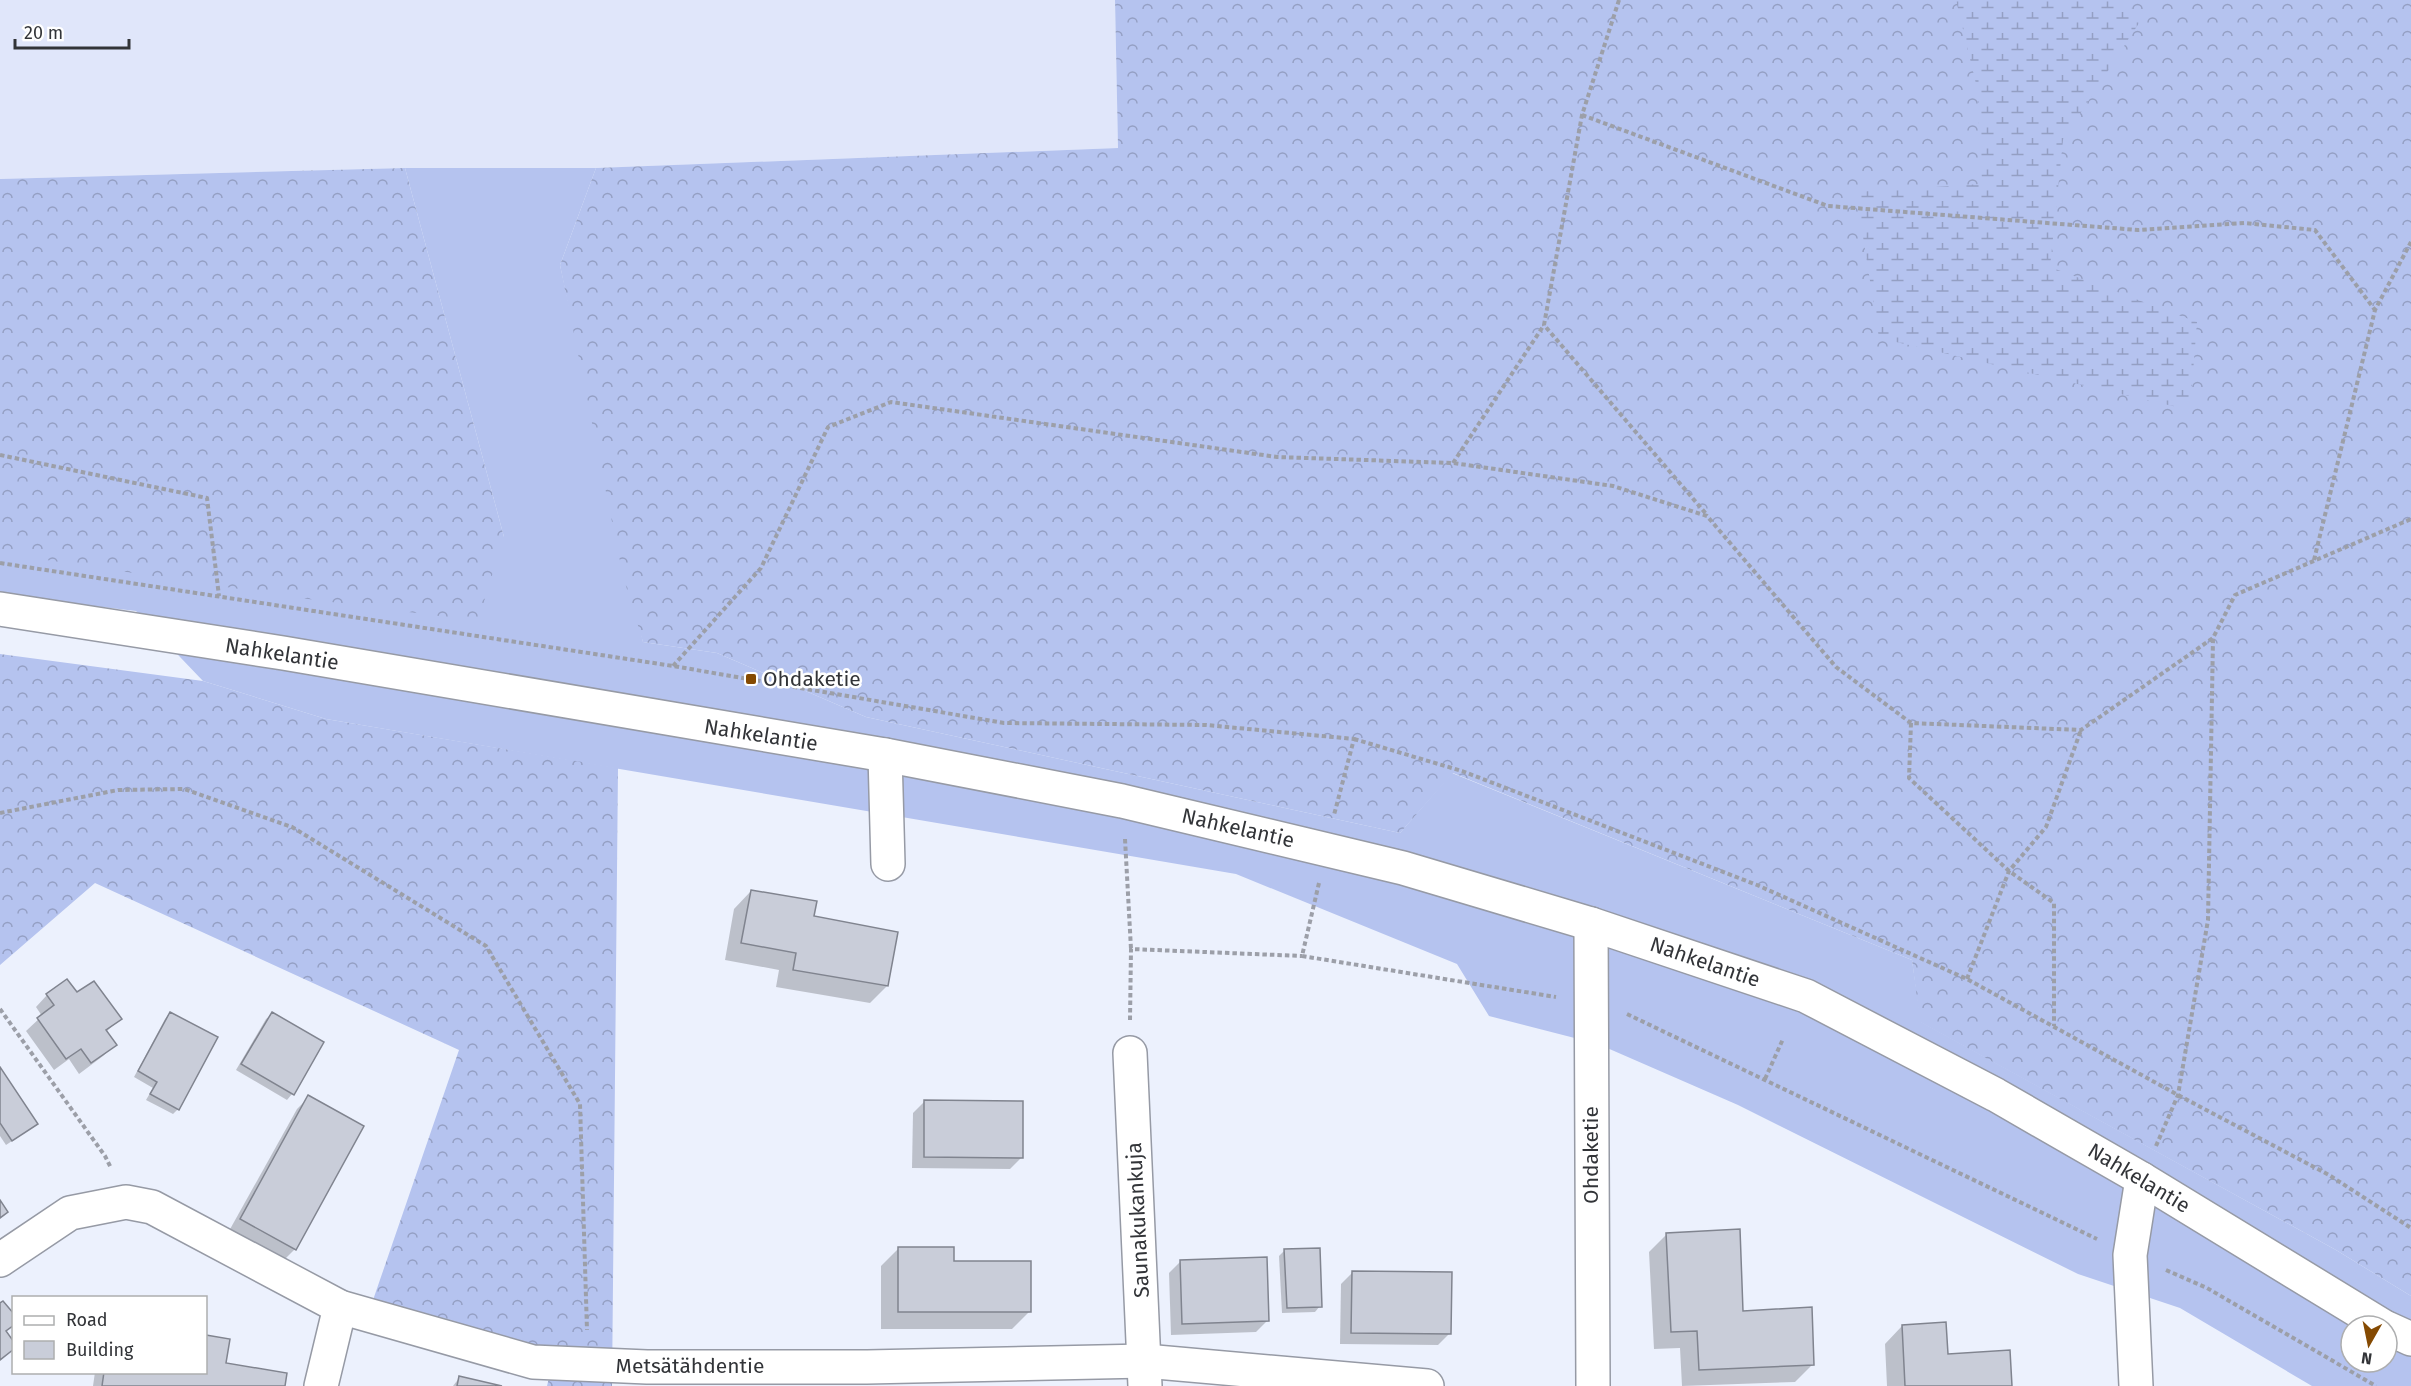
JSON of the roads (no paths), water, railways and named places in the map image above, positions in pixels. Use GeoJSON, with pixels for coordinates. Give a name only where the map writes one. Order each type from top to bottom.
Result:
{"type":"FeatureCollection","features":[{"type":"Feature","properties":{"kind":"street","name":"Nahkelantie"},"geometry":{"type":"LineString","coordinates":[[0,609],[283,653],[885,755],[1122,801],[1403,867],[1591,924],[1806,996],[1996,1095],[2142,1179],[2364,1314]]}},
{"type":"Feature","properties":{"kind":"street"},"geometry":{"type":"LineString","coordinates":[[885,755],[888,864]]}},
{"type":"Feature","properties":{"kind":"street","name":"Ohdaketie"},"geometry":{"type":"LineString","coordinates":[[1591,924],[1593,1386]]}},
{"type":"Feature","properties":{"kind":"street","name":"Saunakukankuja"},"geometry":{"type":"LineString","coordinates":[[1130,1053],[1145,1373]]}},
{"type":"Feature","properties":{"kind":"street"},"geometry":{"type":"LineString","coordinates":[[2136,1386],[2130,1255],[2142,1179]]}},
{"type":"Feature","properties":{"kind":"street","name":"Metsätähdentie"},"geometry":{"type":"LineString","coordinates":[[0,1260],[70,1213],[126,1202],[152,1207],[340,1307],[533,1362],[588,1365],[867,1366],[1145,1373],[1427,1386]]}},
{"type":"Feature","properties":{"kind":"street"},"geometry":{"type":"LineString","coordinates":[[321,1386],[340,1307]]}},
{"type":"Feature","properties":{"kind":"place","name":"Ohdaketie"},"geometry":{"type":"Point","coordinates":[751,679]}}]}
